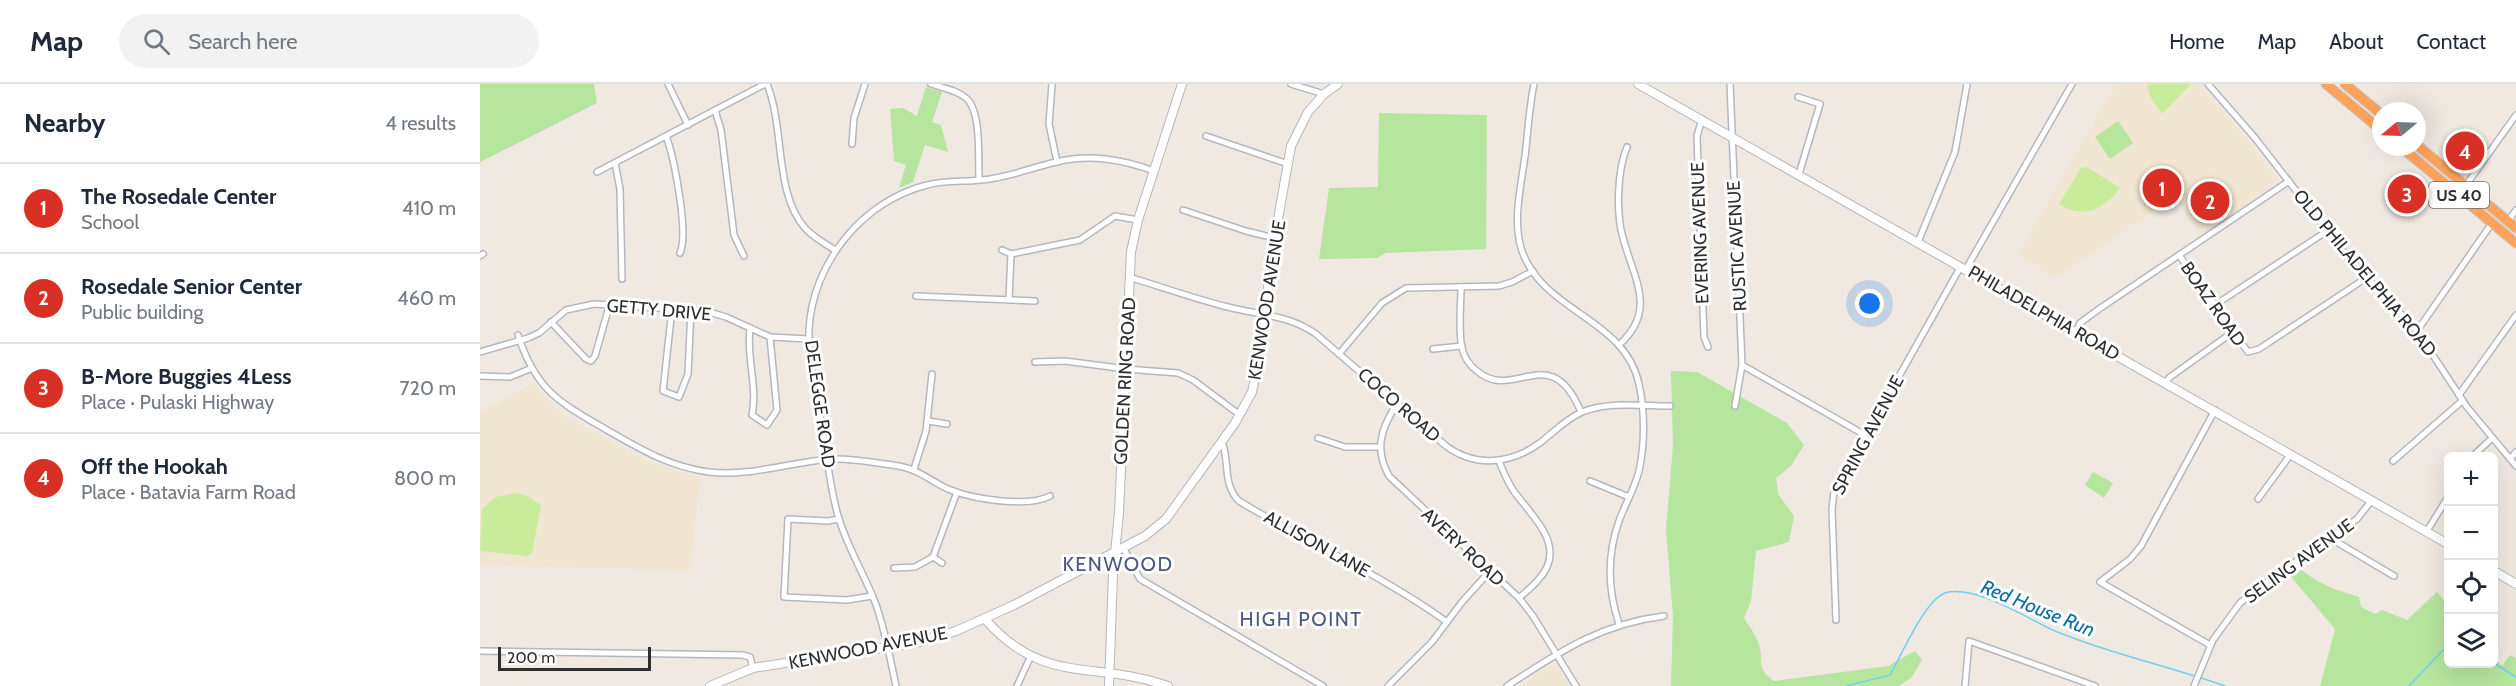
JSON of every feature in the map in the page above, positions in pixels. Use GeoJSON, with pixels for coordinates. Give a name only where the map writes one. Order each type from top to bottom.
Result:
{"type":"FeatureCollection","features":[{"type":"Feature","properties":{"kind":"highway"},"geometry":{"type":"LineString","coordinates":[[2326,84],[2372,122]]}},
{"type":"Feature","properties":{"kind":"highway"},"geometry":{"type":"LineString","coordinates":[[2345,84],[2372,106]]}},
{"type":"Feature","properties":{"kind":"highway","name":"US 40"},"geometry":{"type":"LineString","coordinates":[[2426,152],[2512,225]]}},
{"type":"Feature","properties":{"kind":"highway","name":"US 40"},"geometry":{"type":"LineString","coordinates":[[2412,156],[2516,243]]}},
{"type":"Feature","properties":{"kind":"main road","name":"GOLDEN RING ROAD"},"geometry":{"type":"LineString","coordinates":[[1109,686],[1114,551],[1118,517],[1132,243],[1182,84]]}},
{"type":"Feature","properties":{"kind":"main road","name":"KENWOOD AVENUE"},"geometry":{"type":"LineString","coordinates":[[710,686],[753,668],[887,648],[940,637],[985,619],[1123,547],[1150,532],[1166,519],[1222,442],[1240,415],[1255,386],[1275,238],[1291,146],[1300,126],[1324,94],[1338,84]]}},
{"type":"Feature","properties":{"kind":"main road","name":"PHILADELPHIA ROAD"},"geometry":{"type":"LineString","coordinates":[[1638,84],[2444,542]]}},
{"type":"Feature","properties":{"kind":"main road"},"geometry":{"type":"LineString","coordinates":[[2498,574],[2516,584]]}},
{"type":"Feature","properties":{"kind":"main road"},"geometry":{"type":"LineString","coordinates":[[985,619],[1007,644],[1029,660],[1063,672],[1145,679],[1168,686]]}},
{"type":"Feature","properties":{"kind":"street"},"geometry":{"type":"LineString","coordinates":[[668,84],[688,125]]}},
{"type":"Feature","properties":{"kind":"street"},"geometry":{"type":"LineString","coordinates":[[597,172],[766,84],[776,111],[790,203],[807,230],[835,250]]}},
{"type":"Feature","properties":{"kind":"street"},"geometry":{"type":"LineString","coordinates":[[852,144],[854,118],[865,84]]}},
{"type":"Feature","properties":{"kind":"street"},"geometry":{"type":"LineString","coordinates":[[932,84],[964,97],[972,106],[977,125],[979,180]]}},
{"type":"Feature","properties":{"kind":"street"},"geometry":{"type":"LineString","coordinates":[[1052,84],[1049,124],[1057,162]]}},
{"type":"Feature","properties":{"kind":"street"},"geometry":{"type":"LineString","coordinates":[[1291,84],[1324,94]]}},
{"type":"Feature","properties":{"kind":"street"},"geometry":{"type":"LineString","coordinates":[[1534,84],[1517,230],[1522,251],[1533,271],[1556,297],[1602,328],[1620,344],[1634,368],[1642,406],[1639,472],[1616,532],[1611,566],[1612,597],[1619,624]]}},
{"type":"Feature","properties":{"kind":"street","name":"RUSTIC AVENUE"},"geometry":{"type":"LineString","coordinates":[[1730,84],[1742,365],[1735,406]]}},
{"type":"Feature","properties":{"kind":"street"},"geometry":{"type":"LineString","coordinates":[[1918,242],[1955,152],[1967,84]]}},
{"type":"Feature","properties":{"kind":"street","name":"SPRING AVENUE"},"geometry":{"type":"LineString","coordinates":[[1836,620],[1832,501],[1835,489],[2072,84]]}},
{"type":"Feature","properties":{"kind":"street","name":"OLD PHILADELPHIA ROAD"},"geometry":{"type":"LineString","coordinates":[[2208,84],[2237,115],[2326,231],[2366,278],[2417,331],[2460,398],[2516,466]]}},
{"type":"Feature","properties":{"kind":"street"},"geometry":{"type":"LineString","coordinates":[[1798,97],[1820,104],[1799,174]]}},
{"type":"Feature","properties":{"kind":"street"},"geometry":{"type":"LineString","coordinates":[[715,110],[723,142],[734,235],[744,256]]}},
{"type":"Feature","properties":{"kind":"street"},"geometry":{"type":"LineString","coordinates":[[2459,195],[2516,115]]}},
{"type":"Feature","properties":{"kind":"street","name":"EVERING AVENUE"},"geometry":{"type":"LineString","coordinates":[[1702,119],[1697,136],[1704,337],[1708,347]]}},
{"type":"Feature","properties":{"kind":"street"},"geometry":{"type":"LineString","coordinates":[[666,136],[671,148],[683,228],[684,243],[681,253]]}},
{"type":"Feature","properties":{"kind":"street"},"geometry":{"type":"LineString","coordinates":[[1206,136],[1288,164]]}},
{"type":"Feature","properties":{"kind":"street"},"geometry":{"type":"LineString","coordinates":[[1620,344],[1636,327],[1641,311],[1633,268],[1620,226],[1620,166],[1627,147]]}},
{"type":"Feature","properties":{"kind":"street","name":"DELEGGE ROAD"},"geometry":{"type":"LineString","coordinates":[[896,686],[872,596],[839,519],[809,339],[815,297],[835,250],[869,214],[898,196],[936,183],[1015,175],[1057,162],[1100,158],[1128,162],[1154,171]]}},
{"type":"Feature","properties":{"kind":"street"},"geometry":{"type":"LineString","coordinates":[[615,163],[620,189],[622,279]]}},
{"type":"Feature","properties":{"kind":"street"},"geometry":{"type":"LineString","coordinates":[[2076,331],[2086,318],[2289,181]]}},
{"type":"Feature","properties":{"kind":"street"},"geometry":{"type":"LineString","coordinates":[[1183,210],[1275,238]]}},
{"type":"Feature","properties":{"kind":"street"},"geometry":{"type":"LineString","coordinates":[[2512,225],[2516,210]]}},
{"type":"Feature","properties":{"kind":"street"},"geometry":{"type":"LineString","coordinates":[[1002,250],[1011,254],[1080,240],[1115,216],[1138,220]]}},
{"type":"Feature","properties":{"kind":"street"},"geometry":{"type":"LineString","coordinates":[[2417,331],[2492,223]]}},
{"type":"Feature","properties":{"kind":"street"},"geometry":{"type":"LineString","coordinates":[[2215,305],[2326,231]]}},
{"type":"Feature","properties":{"kind":"street"},"geometry":{"type":"LineString","coordinates":[[1009,300],[1011,254]]}},
{"type":"Feature","properties":{"kind":"street","name":"BOAZ ROAD"},"geometry":{"type":"LineString","coordinates":[[2179,255],[2248,352],[2259,349],[2366,278]]}},
{"type":"Feature","properties":{"kind":"street"},"geometry":{"type":"LineString","coordinates":[[1339,354],[1382,303],[1395,293],[1414,286],[1506,285],[1533,271]]}},
{"type":"Feature","properties":{"kind":"street","name":"COCO ROAD"},"geometry":{"type":"LineString","coordinates":[[1129,277],[1212,303],[1301,324],[1458,454],[1478,460],[1499,461],[1516,456],[1533,448],[1581,412],[1601,407],[1670,406]]}},
{"type":"Feature","properties":{"kind":"street"},"geometry":{"type":"LineString","coordinates":[[1461,287],[1462,346],[1469,363],[1485,377],[1501,381],[1541,374],[1558,379],[1573,394],[1581,412]]}},
{"type":"Feature","properties":{"kind":"street"},"geometry":{"type":"LineString","coordinates":[[916,296],[1035,301]]}},
{"type":"Feature","properties":{"kind":"street"},"geometry":{"type":"LineString","coordinates":[[551,322],[586,359],[591,361],[595,356],[610,303]]}},
{"type":"Feature","properties":{"kind":"street","name":"GETTY DRIVE"},"geometry":{"type":"LineString","coordinates":[[481,352],[519,338],[535,335],[560,314],[575,307],[610,303],[691,309],[726,317],[770,337],[809,339]]}},
{"type":"Feature","properties":{"kind":"street"},"geometry":{"type":"LineString","coordinates":[[672,309],[663,391],[679,398],[688,374],[691,309]]}},
{"type":"Feature","properties":{"kind":"street"},"geometry":{"type":"LineString","coordinates":[[2393,461],[2460,398],[2516,315]]}},
{"type":"Feature","properties":{"kind":"street"},"geometry":{"type":"LineString","coordinates":[[750,328],[749,347],[754,399],[752,415],[766,426],[777,410],[770,337]]}},
{"type":"Feature","properties":{"kind":"street"},"geometry":{"type":"LineString","coordinates":[[2166,382],[2233,332]]}},
{"type":"Feature","properties":{"kind":"street"},"geometry":{"type":"LineString","coordinates":[[519,338],[532,368],[545,388],[563,405],[645,452],[675,464],[709,472],[740,473],[828,459],[848,460],[914,469],[957,492],[979,498],[1037,501],[1050,496]]}},
{"type":"Feature","properties":{"kind":"street"},"geometry":{"type":"LineString","coordinates":[[480,344],[481,352]]}},
{"type":"Feature","properties":{"kind":"street"},"geometry":{"type":"LineString","coordinates":[[1433,349],[1462,346]]}},
{"type":"Feature","properties":{"kind":"street"},"geometry":{"type":"LineString","coordinates":[[1035,362],[1065,361],[1126,369],[1170,371],[1185,376],[1240,415]]}},
{"type":"Feature","properties":{"kind":"street"},"geometry":{"type":"LineString","coordinates":[[1742,365],[1865,435]]}},
{"type":"Feature","properties":{"kind":"street"},"geometry":{"type":"LineString","coordinates":[[480,376],[510,377],[532,368]]}},
{"type":"Feature","properties":{"kind":"street"},"geometry":{"type":"LineString","coordinates":[[914,469],[925,439],[932,374]]}},
{"type":"Feature","properties":{"kind":"street"},"geometry":{"type":"LineString","coordinates":[[1318,438],[1344,447],[1380,447],[1384,426],[1397,404]]}},
{"type":"Feature","properties":{"kind":"street"},"geometry":{"type":"LineString","coordinates":[[2211,645],[2100,582],[2130,559],[2141,546],[2215,410]]}},
{"type":"Feature","properties":{"kind":"street"},"geometry":{"type":"LineString","coordinates":[[928,421],[947,424]]}},
{"type":"Feature","properties":{"kind":"street"},"geometry":{"type":"LineString","coordinates":[[2477,452],[2492,438]]}},
{"type":"Feature","properties":{"kind":"street","name":"ALLISON LANE"},"geometry":{"type":"LineString","coordinates":[[1222,442],[1225,449],[1228,480],[1239,501],[1382,580],[1447,621]]}},
{"type":"Feature","properties":{"kind":"street","name":"AVERY ROAD"},"geometry":{"type":"LineString","coordinates":[[1380,447],[1385,469],[1394,482],[1519,598],[1576,686]]}},
{"type":"Feature","properties":{"kind":"street"},"geometry":{"type":"LineString","coordinates":[[2510,459],[2516,452]]}},
{"type":"Feature","properties":{"kind":"street"},"geometry":{"type":"LineString","coordinates":[[2258,499],[2292,454]]}},
{"type":"Feature","properties":{"kind":"street"},"geometry":{"type":"LineString","coordinates":[[1499,461],[1511,487],[1544,531],[1550,551],[1542,575],[1519,598]]}},
{"type":"Feature","properties":{"kind":"street"},"geometry":{"type":"LineString","coordinates":[[1590,481],[1629,497]]}},
{"type":"Feature","properties":{"kind":"street"},"geometry":{"type":"LineString","coordinates":[[894,568],[915,567],[933,557],[957,492]]}},
{"type":"Feature","properties":{"kind":"street","name":"SELING AVENUE"},"geometry":{"type":"LineString","coordinates":[[2195,684],[2211,645],[2224,623],[2247,597],[2361,515],[2372,500]]}},
{"type":"Feature","properties":{"kind":"street"},"geometry":{"type":"LineString","coordinates":[[2427,531],[2444,503]]}},
{"type":"Feature","properties":{"kind":"street"},"geometry":{"type":"LineString","coordinates":[[839,519],[828,521],[788,519],[784,597],[848,600],[872,596]]}},
{"type":"Feature","properties":{"kind":"street"},"geometry":{"type":"LineString","coordinates":[[2330,538],[2394,576]]}},
{"type":"Feature","properties":{"kind":"street"},"geometry":{"type":"LineString","coordinates":[[1123,547],[1140,579],[1323,686]]}},
{"type":"Feature","properties":{"kind":"street"},"geometry":{"type":"LineString","coordinates":[[933,557],[942,563]]}},
{"type":"Feature","properties":{"kind":"street"},"geometry":{"type":"LineString","coordinates":[[1388,686],[1432,642],[1490,571]]}},
{"type":"Feature","properties":{"kind":"street"},"geometry":{"type":"LineString","coordinates":[[1507,686],[1581,639],[1619,624],[1664,616]]}},
{"type":"Feature","properties":{"kind":"street"},"geometry":{"type":"LineString","coordinates":[[1965,686],[1969,642],[2095,686]]}},
{"type":"Feature","properties":{"kind":"street"},"geometry":{"type":"LineString","coordinates":[[480,651],[744,655],[750,657],[753,668]]}},
{"type":"Feature","properties":{"kind":"street"},"geometry":{"type":"LineString","coordinates":[[1017,686],[1029,660]]}},
{"type":"Feature","properties":{"kind":"shaded area"},"geometry":{"type":"Polygon","coordinates":[[[2116,84],[2201,84],[2280,180],[2201,236],[2174,197],[2055,278],[2018,254],[2116,84]]]}},
{"type":"Feature","properties":{"kind":"shaded area"},"geometry":{"type":"Polygon","coordinates":[[[534,383],[547,399],[568,418],[647,461],[701,478],[689,571],[480,565],[480,413],[534,383]]]}},
{"type":"Feature","properties":{"kind":"shaded area"},"geometry":{"type":"Polygon","coordinates":[[[1556,665],[1570,686],[1519,686],[1556,665]]]}},
{"type":"Feature","properties":{"kind":"green space"},"geometry":{"type":"Polygon","coordinates":[[[480,84],[594,84],[597,103],[480,162],[480,84]]]}},
{"type":"Feature","properties":{"kind":"green space"},"geometry":{"type":"Polygon","coordinates":[[[2147,84],[2191,84],[2162,114],[2150,97],[2147,84]]]}},
{"type":"Feature","properties":{"kind":"green space"},"geometry":{"type":"Polygon","coordinates":[[[926,87],[942,92],[932,122],[941,125],[948,152],[925,145],[913,182],[899,188],[906,165],[894,161],[890,109],[903,108],[917,116],[926,87]]]}},
{"type":"Feature","properties":{"kind":"green space"},"geometry":{"type":"Polygon","coordinates":[[[1379,113],[1487,115],[1486,249],[1386,253],[1377,258],[1319,259],[1329,188],[1378,187],[1379,113]]]}},
{"type":"Feature","properties":{"kind":"green space"},"geometry":{"type":"Polygon","coordinates":[[[2118,121],[2133,143],[2110,159],[2095,137],[2118,121]]]}},
{"type":"Feature","properties":{"kind":"green space"},"geometry":{"type":"Polygon","coordinates":[[[2087,167],[2120,188],[2108,202],[2093,210],[2077,211],[2059,204],[2081,168],[2087,167]]]}},
{"type":"Feature","properties":{"kind":"green space"},"geometry":{"type":"Polygon","coordinates":[[[1671,371],[1697,372],[1787,423],[1804,445],[1791,466],[1776,478],[1778,494],[1794,516],[1789,542],[1756,551],[1751,601],[1744,618],[1759,644],[1765,673],[1774,681],[1888,666],[1915,651],[1922,660],[1911,678],[1899,686],[1671,686],[1673,616],[1666,530],[1673,446],[1671,371]]]}},
{"type":"Feature","properties":{"kind":"green space"},"geometry":{"type":"Polygon","coordinates":[[[2093,472],[2113,483],[2104,498],[2085,485],[2093,472]]]}},
{"type":"Feature","properties":{"kind":"green space"},"geometry":{"type":"Polygon","coordinates":[[[516,493],[527,496],[541,505],[532,553],[528,556],[480,551],[482,509],[496,497],[516,493]]]}},
{"type":"Feature","properties":{"kind":"green space"},"geometry":{"type":"Polygon","coordinates":[[[2298,567],[2327,585],[2359,597],[2361,607],[2375,614],[2382,610],[2407,620],[2437,592],[2444,600],[2444,668],[2498,668],[2498,661],[2502,666],[2510,655],[2516,658],[2516,686],[2320,686],[2335,629],[2288,573],[2298,567]]]}},
{"type":"Feature","properties":{"kind":"waterway","name":"Red House Run"},"geometry":{"type":"LineString","coordinates":[[1846,686],[1890,675],[1914,630],[1930,606],[1945,593],[1957,592],[1971,593],[1986,598],[2076,639],[2225,686]]}},
{"type":"Feature","properties":{"kind":"waterway","name":"Red House Run"},"geometry":{"type":"LineString","coordinates":[[2409,686],[2444,650]]}},
{"type":"Feature","properties":{"kind":"waterway","name":"Red House Run"},"geometry":{"type":"LineString","coordinates":[[2498,666],[2516,677]]}},
{"type":"Feature","properties":{"kind":"place","name":"Off the Hookah"},"geometry":{"type":"Point","coordinates":[2465,151]}},
{"type":"Feature","properties":{"kind":"place","name":"The Rosedale Center"},"geometry":{"type":"Point","coordinates":[2162,188]}},
{"type":"Feature","properties":{"kind":"place","name":"B-More Buggies 4Less"},"geometry":{"type":"Point","coordinates":[2407,194]}},
{"type":"Feature","properties":{"kind":"place","name":"Rosedale Senior Center"},"geometry":{"type":"Point","coordinates":[2210,201]}},
{"type":"Feature","properties":{"kind":"district","name":"KENWOOD"},"geometry":{"type":"Point","coordinates":[1118,564]}},
{"type":"Feature","properties":{"kind":"district","name":"HIGH POINT"},"geometry":{"type":"Point","coordinates":[1301,619]}}]}
